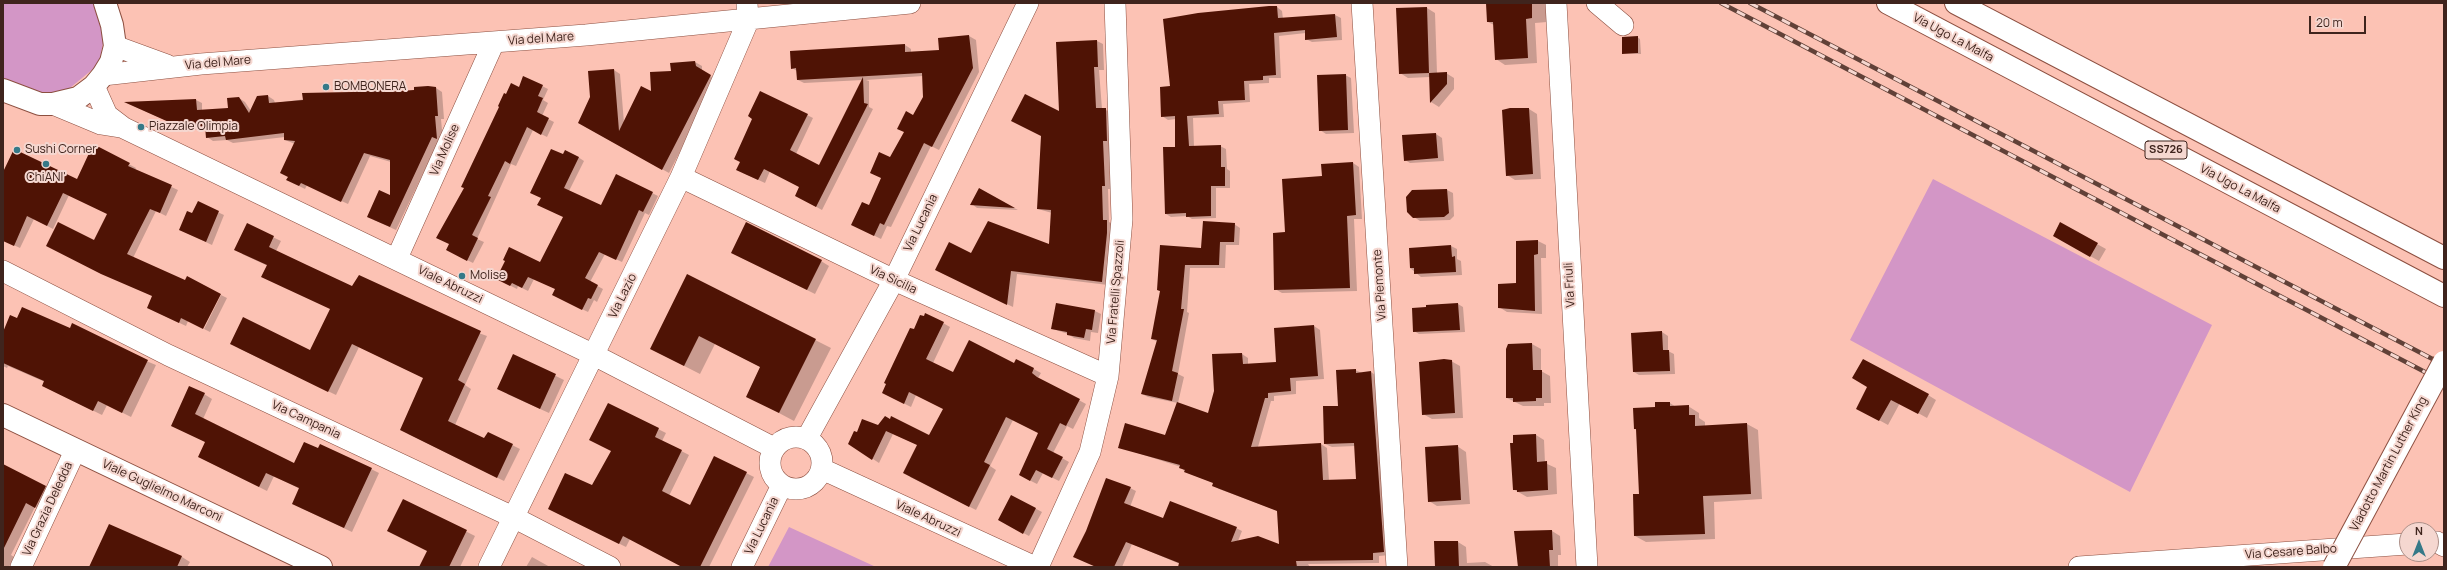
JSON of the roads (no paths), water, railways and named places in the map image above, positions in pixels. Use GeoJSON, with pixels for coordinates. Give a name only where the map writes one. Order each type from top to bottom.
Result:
{"type":"FeatureCollection","features":[{"type":"Feature","properties":{"kind":"main road","name":"Via Ugo La Malfa"},"geometry":{"type":"LineString","coordinates":[[1888,3],[2444,296]]}},
{"type":"Feature","properties":{"kind":"main road","name":"SS726"},"geometry":{"type":"LineString","coordinates":[[1956,3],[2444,258]]}},
{"type":"Feature","properties":{"kind":"main road"},"geometry":{"type":"LineString","coordinates":[[7,98],[40,104],[53,104],[78,98],[99,81],[111,62],[115,46],[112,25],[106,4]]}},
{"type":"Feature","properties":{"kind":"main road","name":"Viadotto Martin Luther King"},"geometry":{"type":"LineString","coordinates":[[2334,567],[2444,362]]}},
{"type":"Feature","properties":{"kind":"main road","name":"Viale Guglielmo Marconi"},"geometry":{"type":"LineString","coordinates":[[3,415],[75,451],[321,567]]}},
{"type":"Feature","properties":{"kind":"street","name":"Via del Mare"},"geometry":{"type":"LineString","coordinates":[[99,81],[172,67],[494,42],[747,12],[910,3]]}},
{"type":"Feature","properties":{"kind":"street","name":"Via Lucania"},"geometry":{"type":"LineString","coordinates":[[807,438],[894,280],[1028,3]]}},
{"type":"Feature","properties":{"kind":"street","name":"Via Fratelli Spazzoli"},"geometry":{"type":"LineString","coordinates":[[1038,567],[1090,452],[1108,376],[1122,219],[1115,3]]}},
{"type":"Feature","properties":{"kind":"street","name":"Via Piemonte"},"geometry":{"type":"LineString","coordinates":[[1362,3],[1397,567]]}},
{"type":"Feature","properties":{"kind":"street","name":"Via Friuli"},"geometry":{"type":"LineString","coordinates":[[1556,3],[1587,567]]}},
{"type":"Feature","properties":{"kind":"street"},"geometry":{"type":"LineString","coordinates":[[1597,3],[1624,25]]}},
{"type":"Feature","properties":{"kind":"street","name":"Via Lazio"},"geometry":{"type":"LineString","coordinates":[[489,567],[515,518],[681,177],[747,12]]}},
{"type":"Feature","properties":{"kind":"street","name":"Via Molise"},"geometry":{"type":"LineString","coordinates":[[397,258],[494,42]]}},
{"type":"Feature","properties":{"kind":"street","name":"Via del Mare"},"geometry":{"type":"LineString","coordinates":[[115,46],[172,67]]}},
{"type":"Feature","properties":{"kind":"street","name":"Viale Abruzzi"},"geometry":{"type":"LineString","coordinates":[[99,81],[107,115],[124,128],[397,258],[594,355],[774,448]]}},
{"type":"Feature","properties":{"kind":"street","name":"Viale Abruzzi"},"geometry":{"type":"LineString","coordinates":[[53,104],[101,124],[124,128]]}},
{"type":"Feature","properties":{"kind":"street","name":"Via Sicilia"},"geometry":{"type":"LineString","coordinates":[[681,177],[894,280],[1108,376]]}},
{"type":"Feature","properties":{"kind":"street","name":"Via Campania"},"geometry":{"type":"LineString","coordinates":[[3,271],[168,355],[515,518],[610,567]]}},
{"type":"Feature","properties":{"kind":"street"},"geometry":{"type":"LineString","coordinates":[[800,436],[807,438],[820,451],[822,469],[813,483],[806,487],[798,490],[782,485],[773,476],[769,464],[774,448],[785,438],[800,436]]}},
{"type":"Feature","properties":{"kind":"street","name":"Via Grazia Deledda"},"geometry":{"type":"LineString","coordinates":[[21,567],[75,451]]}},
{"type":"Feature","properties":{"kind":"street","name":"Viale Abruzzi"},"geometry":{"type":"LineString","coordinates":[[822,469],[1034,567]]}},
{"type":"Feature","properties":{"kind":"street","name":"Via Lucania"},"geometry":{"type":"LineString","coordinates":[[742,567],[782,485]]}},
{"type":"Feature","properties":{"kind":"street","name":"Via Cesare Balbo"},"geometry":{"type":"LineString","coordinates":[[2079,567],[2399,545]]}},
{"type":"Feature","properties":{"kind":"railway"},"geometry":{"type":"LineString","coordinates":[[1721,3],[2444,382]]}},
{"type":"Feature","properties":{"kind":"railway"},"geometry":{"type":"LineString","coordinates":[[1750,3],[2444,365]]}},
{"type":"Feature","properties":{"kind":"place","name":"BOMBONERA"},"geometry":{"type":"Point","coordinates":[326,87]}},
{"type":"Feature","properties":{"kind":"place","name":"Piazzale Olimpia"},"geometry":{"type":"Point","coordinates":[141,127]}},
{"type":"Feature","properties":{"kind":"place","name":"Sushi Corner"},"geometry":{"type":"Point","coordinates":[17,150]}},
{"type":"Feature","properties":{"kind":"place","name":"ChiANI'"},"geometry":{"type":"Point","coordinates":[46,164]}},
{"type":"Feature","properties":{"kind":"place","name":"Molise"},"geometry":{"type":"Point","coordinates":[462,276]}}]}
